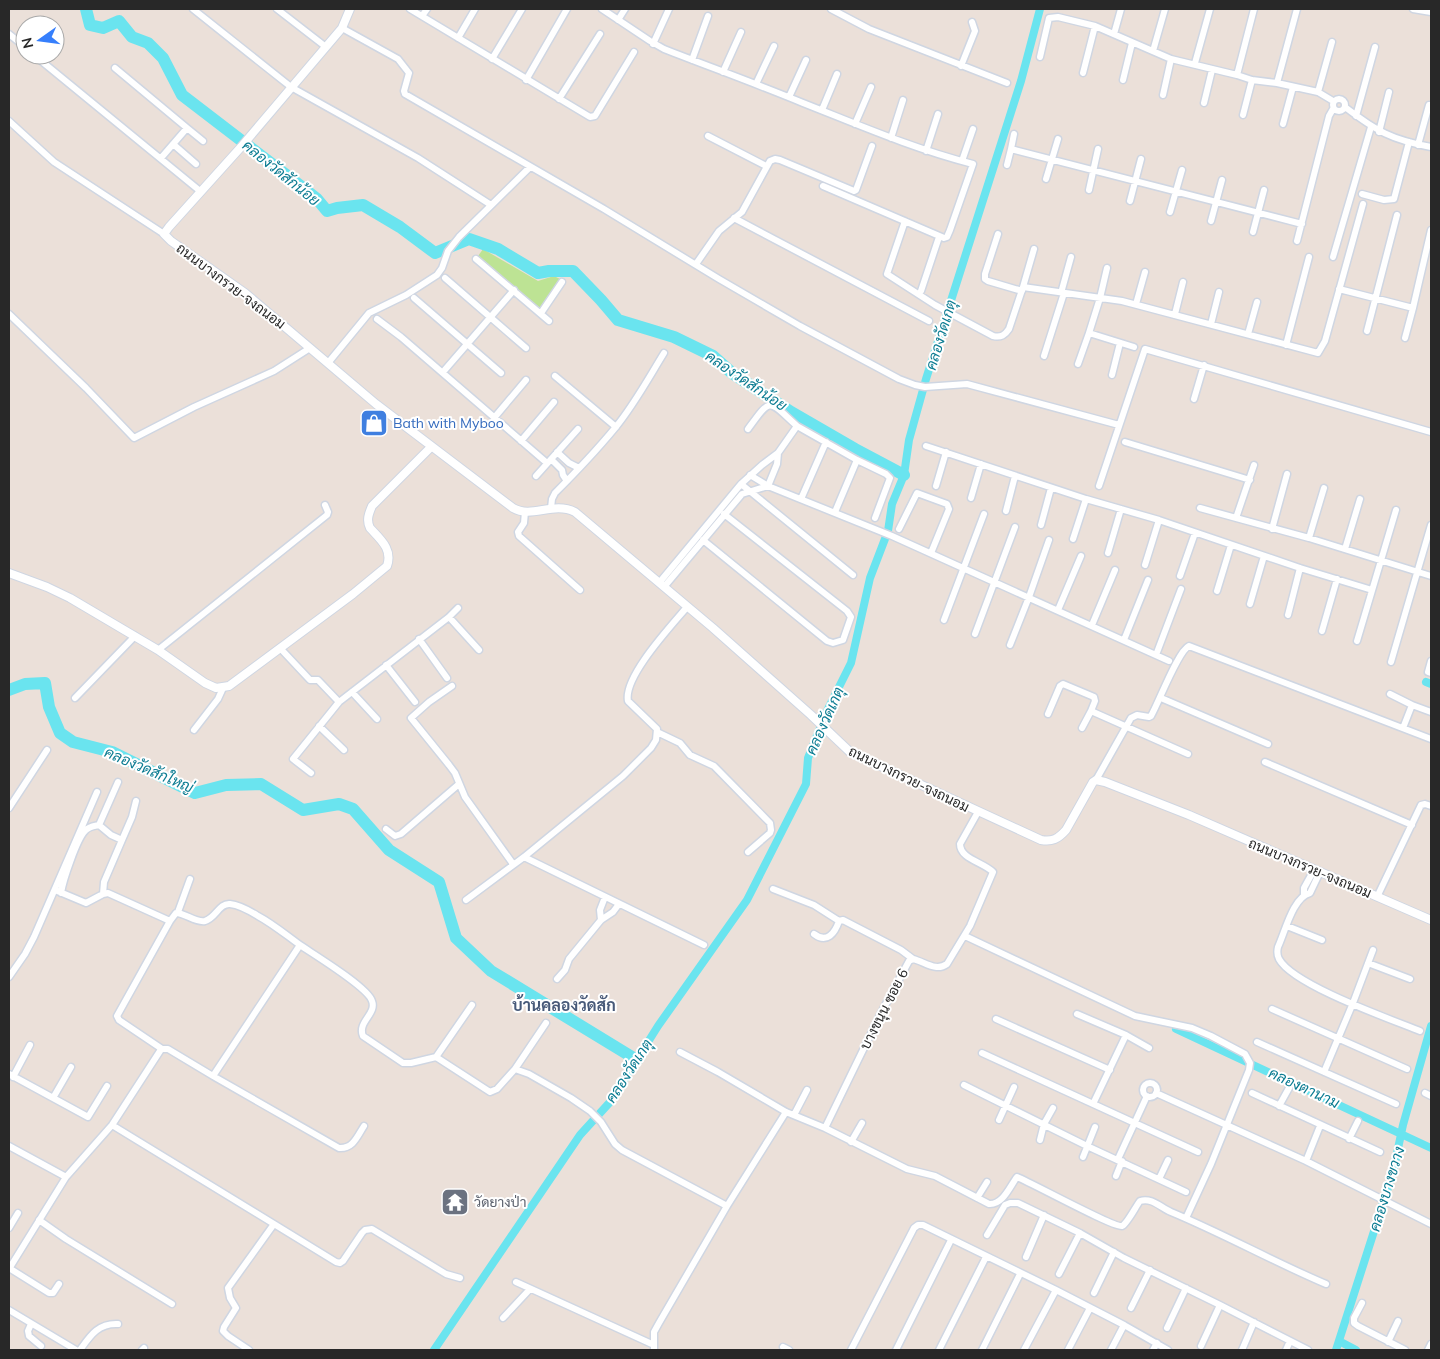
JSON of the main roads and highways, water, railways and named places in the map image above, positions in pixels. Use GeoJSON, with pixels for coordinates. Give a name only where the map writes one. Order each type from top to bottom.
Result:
{"type":"FeatureCollection","features":[{"type":"Feature","properties":{"kind":"waterway","name":"คลองวัดสักน้อย"},"geometry":{"type":"LineString","coordinates":[[86,9],[90,25],[103,28],[119,21],[132,37],[148,43],[163,58],[182,95],[317,199],[327,211],[363,205],[400,227],[435,253],[469,239],[498,249],[538,273],[573,271],[618,320],[674,337],[713,356],[732,373],[791,412],[904,475]]}},
{"type":"Feature","properties":{"kind":"waterway","name":"คลองวัดเกตุ"},"geometry":{"type":"LineString","coordinates":[[434,1350],[580,1135],[611,1101],[658,1026],[747,900],[806,784],[808,758],[827,711],[851,663],[870,578],[888,531],[892,504],[904,475],[909,440],[926,379],[1021,81],[1040,9]]}},
{"type":"Feature","properties":{"kind":"waterway"},"geometry":{"type":"LineString","coordinates":[[1426,682],[1431,684]]}},
{"type":"Feature","properties":{"kind":"waterway","name":"คลองวัดสักใหญ่"},"geometry":{"type":"LineString","coordinates":[[9,690],[25,684],[45,683],[49,707],[60,733],[73,742],[112,752],[195,793],[226,785],[261,784],[303,810],[339,804],[353,809],[389,850],[439,882],[456,938],[491,971],[637,1060]]}},
{"type":"Feature","properties":{"kind":"waterway","name":"คลองบางขวาง"},"geometry":{"type":"LineString","coordinates":[[1336,1350],[1393,1172],[1403,1125],[1431,1026]]}},
{"type":"Feature","properties":{"kind":"waterway","name":"คลองตานาม"},"geometry":{"type":"LineString","coordinates":[[1176,1029],[1431,1148]]}},
{"type":"Feature","properties":{"kind":"waterway"},"geometry":{"type":"LineString","coordinates":[[1339,1341],[1356,1350]]}},
{"type":"Feature","properties":{"kind":"place","name":"Bath with Myboo"},"geometry":{"type":"Point","coordinates":[374,423]}},
{"type":"Feature","properties":{"kind":"place","name":"วัดยางป่า"},"geometry":{"type":"Point","coordinates":[455,1202]}},
{"type":"Feature","properties":{"kind":"district","name":"บ้านคลองวัดสัก"},"geometry":{"type":"Point","coordinates":[564,1005]}}]}
